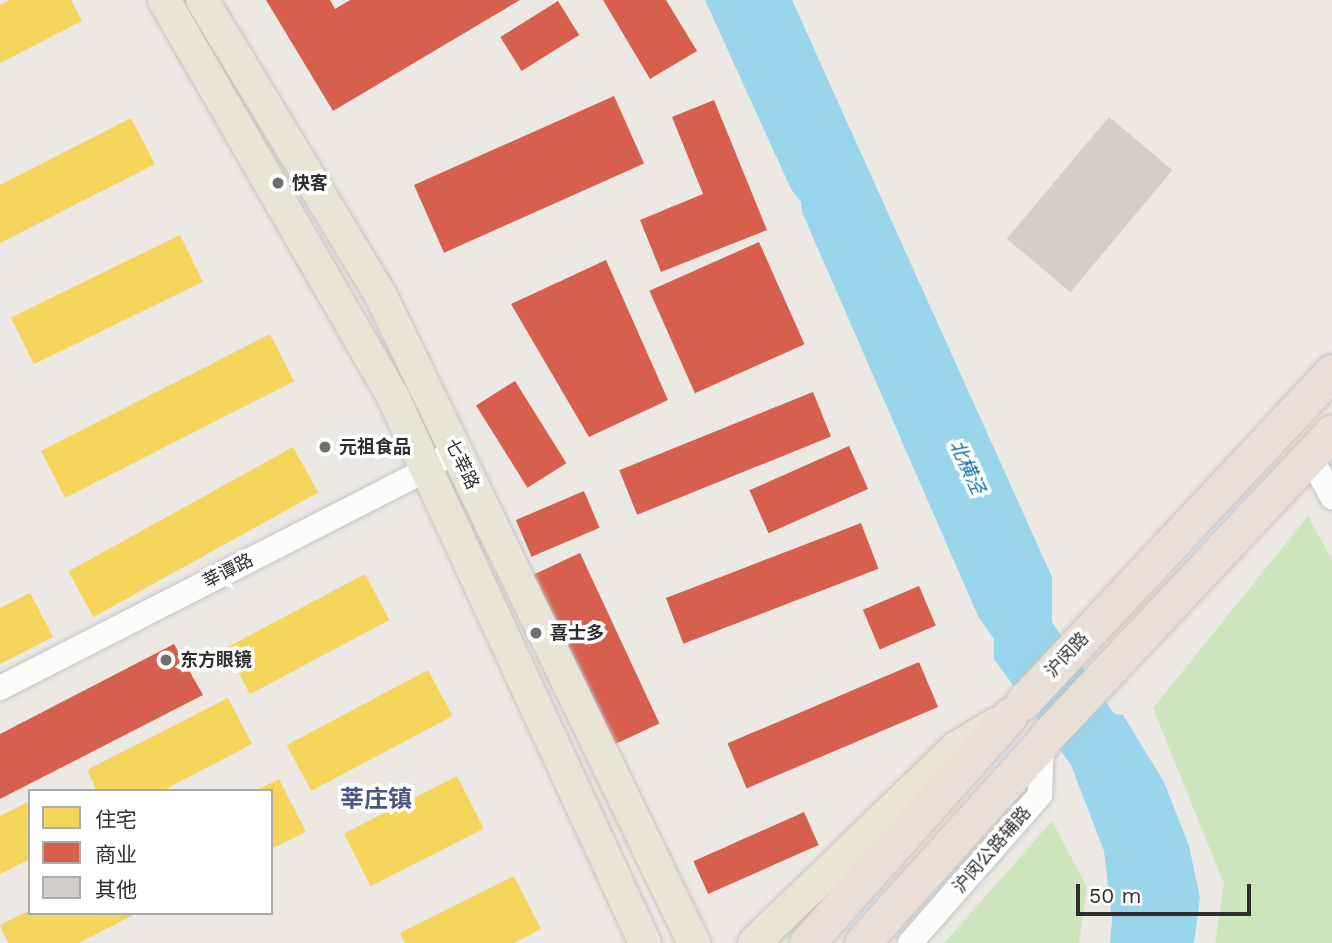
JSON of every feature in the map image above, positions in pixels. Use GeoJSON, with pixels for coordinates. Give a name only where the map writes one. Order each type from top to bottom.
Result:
{"type":"FeatureCollection","features":[{"type":"Feature","properties":{"kind":"highway","name":"沪闵路"},"geometry":{"type":"LineString","coordinates":[[807,943],[1016,709],[1332,372]]}},
{"type":"Feature","properties":{"kind":"highway"},"geometry":{"type":"LineString","coordinates":[[862,943],[1044,740],[1321,444]]}},
{"type":"Feature","properties":{"kind":"main road","name":"七莘路"},"geometry":{"type":"LineString","coordinates":[[164,0],[394,398],[645,943]]}},
{"type":"Feature","properties":{"kind":"main road","name":"七莘路"},"geometry":{"type":"LineString","coordinates":[[202,0],[381,296],[694,943]]}},
{"type":"Feature","properties":{"kind":"main road"},"geometry":{"type":"LineString","coordinates":[[754,943],[956,748],[1016,709]]}},
{"type":"Feature","properties":{"kind":"street"},"geometry":{"type":"LineString","coordinates":[[1321,444],[1332,497]]}},
{"type":"Feature","properties":{"kind":"street","name":"莘谭路"},"geometry":{"type":"LineString","coordinates":[[0,688],[428,469],[454,450]]}},
{"type":"Feature","properties":{"kind":"street","name":"沪闵公路辅路"},"geometry":{"type":"LineString","coordinates":[[909,943],[1040,795],[1044,740]]}},
{"type":"Feature","properties":{"kind":"green space"},"geometry":{"type":"Polygon","coordinates":[[[1308,516],[1332,560],[1332,943],[1215,943],[1224,884],[1153,708],[1308,516]]]}},
{"type":"Feature","properties":{"kind":"green space"},"geometry":{"type":"Polygon","coordinates":[[[1052,821],[1087,887],[1079,943],[944,943],[1052,821]]]}},
{"type":"Feature","properties":{"kind":"water","name":"北横泾"},"geometry":{"type":"Polygon","coordinates":[[[705,0],[792,0],[1052,577],[1052,622],[1114,714],[1123,715],[1164,782],[1189,846],[1200,897],[1194,943],[1110,943],[1112,920],[1104,851],[1071,765],[994,659],[994,639],[978,616],[802,212],[801,202],[791,189],[705,0]]]}},
{"type":"Feature","properties":{"kind":"building: 住宅"},"geometry":{"type":"Polygon","coordinates":[[[10,0],[71,0],[82,21],[0,63],[0,5],[10,0]]]}},
{"type":"Feature","properties":{"kind":"building: 住宅"},"geometry":{"type":"Polygon","coordinates":[[[131,118],[155,164],[0,243],[0,185],[131,118]]]}},
{"type":"Feature","properties":{"kind":"building: 住宅"},"geometry":{"type":"Polygon","coordinates":[[[180,235],[203,282],[34,364],[11,317],[180,235]]]}},
{"type":"Feature","properties":{"kind":"building: 住宅"},"geometry":{"type":"Polygon","coordinates":[[[270,334],[294,381],[65,498],[41,451],[270,334]]]}},
{"type":"Feature","properties":{"kind":"building: 住宅"},"geometry":{"type":"Polygon","coordinates":[[[293,447],[318,492],[93,617],[68,572],[293,447]]]}},
{"type":"Feature","properties":{"kind":"building: 住宅"},"geometry":{"type":"Polygon","coordinates":[[[365,574],[389,620],[250,694],[225,648],[365,574]]]}},
{"type":"Feature","properties":{"kind":"building: 住宅"},"geometry":{"type":"Polygon","coordinates":[[[30,593],[53,637],[0,664],[0,608],[30,593]]]}},
{"type":"Feature","properties":{"kind":"building: 住宅"},"geometry":{"type":"Polygon","coordinates":[[[428,670],[452,716],[311,791],[287,745],[428,670]]]}},
{"type":"Feature","properties":{"kind":"building: 住宅"},"geometry":{"type":"Polygon","coordinates":[[[228,698],[252,744],[166,789],[96,789],[87,770],[228,698]]]}},
{"type":"Feature","properties":{"kind":"building: 住宅"},"geometry":{"type":"Polygon","coordinates":[[[457,776],[484,829],[371,886],[344,834],[457,776]]]}},
{"type":"Feature","properties":{"kind":"building: 住宅"},"geometry":{"type":"Polygon","coordinates":[[[279,779],[306,832],[273,848],[273,789],[259,789],[279,779]]]}},
{"type":"Feature","properties":{"kind":"building: 住宅"},"geometry":{"type":"Polygon","coordinates":[[[28,802],[28,860],[0,874],[0,816],[28,802]]]}},
{"type":"Feature","properties":{"kind":"building: 住宅"},"geometry":{"type":"Polygon","coordinates":[[[514,876],[541,929],[514,943],[405,943],[400,933],[514,876]]]}},
{"type":"Feature","properties":{"kind":"building: 住宅"},"geometry":{"type":"Polygon","coordinates":[[[28,911],[28,915],[133,915],[79,943],[8,943],[0,925],[28,911]]]}},
{"type":"Feature","properties":{"kind":"building: 商业"},"geometry":{"type":"Polygon","coordinates":[[[266,0],[330,0],[335,9],[350,0],[520,0],[333,111],[266,0]]]}},
{"type":"Feature","properties":{"kind":"building: 商业"},"geometry":{"type":"Polygon","coordinates":[[[603,0],[666,0],[697,51],[650,79],[603,0]]]}},
{"type":"Feature","properties":{"kind":"building: 商业"},"geometry":{"type":"Polygon","coordinates":[[[558,1],[579,35],[522,71],[500,37],[558,1]]]}},
{"type":"Feature","properties":{"kind":"building: 商业"},"geometry":{"type":"Polygon","coordinates":[[[614,96],[644,164],[444,253],[414,185],[614,96]]]}},
{"type":"Feature","properties":{"kind":"building: 商业"},"geometry":{"type":"Polygon","coordinates":[[[714,100],[767,230],[661,272],[640,220],[703,194],[672,117],[714,100]]]}},
{"type":"Feature","properties":{"kind":"building: 商业"},"geometry":{"type":"Polygon","coordinates":[[[759,242],[805,344],[695,393],[649,291],[759,242]]]}},
{"type":"Feature","properties":{"kind":"building: 商业"},"geometry":{"type":"Polygon","coordinates":[[[606,260],[668,400],[589,437],[511,304],[606,260]]]}},
{"type":"Feature","properties":{"kind":"building: 商业"},"geometry":{"type":"Polygon","coordinates":[[[515,381],[566,463],[527,488],[476,405],[515,381]]]}},
{"type":"Feature","properties":{"kind":"building: 商业"},"geometry":{"type":"Polygon","coordinates":[[[813,392],[831,437],[637,515],[619,470],[813,392]]]}},
{"type":"Feature","properties":{"kind":"building: 商业"},"geometry":{"type":"Polygon","coordinates":[[[849,446],[868,489],[769,533],[749,490],[849,446]]]}},
{"type":"Feature","properties":{"kind":"building: 商业"},"geometry":{"type":"Polygon","coordinates":[[[584,491],[600,528],[532,557],[516,520],[584,491]]]}},
{"type":"Feature","properties":{"kind":"building: 商业"},"geometry":{"type":"Polygon","coordinates":[[[861,523],[879,569],[683,644],[666,598],[861,523]]]}},
{"type":"Feature","properties":{"kind":"building: 商业"},"geometry":{"type":"Polygon","coordinates":[[[580,553],[659,723],[611,746],[531,576],[580,553]]]}},
{"type":"Feature","properties":{"kind":"building: 商业"},"geometry":{"type":"Polygon","coordinates":[[[919,586],[936,626],[880,649],[863,610],[919,586]]]}},
{"type":"Feature","properties":{"kind":"building: 商业"},"geometry":{"type":"Polygon","coordinates":[[[174,644],[203,695],[0,799],[0,734],[174,644]]]}},
{"type":"Feature","properties":{"kind":"building: 商业"},"geometry":{"type":"Polygon","coordinates":[[[919,662],[938,707],[747,788],[728,743],[919,662]]]}},
{"type":"Feature","properties":{"kind":"building: 商业"},"geometry":{"type":"Polygon","coordinates":[[[804,812],[819,845],[708,894],[693,861],[804,812]]]}},
{"type":"Feature","properties":{"kind":"building: 其他"},"geometry":{"type":"Polygon","coordinates":[[[1109,117],[1173,170],[1070,292],[1007,239],[1109,117]]]}},
{"type":"Feature","properties":{"kind":"place","name":"快客"},"geometry":{"type":"Point","coordinates":[278,183]}},
{"type":"Feature","properties":{"kind":"place","name":"元祖食品"},"geometry":{"type":"Point","coordinates":[325,447]}},
{"type":"Feature","properties":{"kind":"place","name":"喜士多"},"geometry":{"type":"Point","coordinates":[536,633]}},
{"type":"Feature","properties":{"kind":"place","name":"东方眼镜"},"geometry":{"type":"Point","coordinates":[166,660]}},
{"type":"Feature","properties":{"kind":"district","name":"莘庄镇"},"geometry":{"type":"Point","coordinates":[376,800]}}]}
